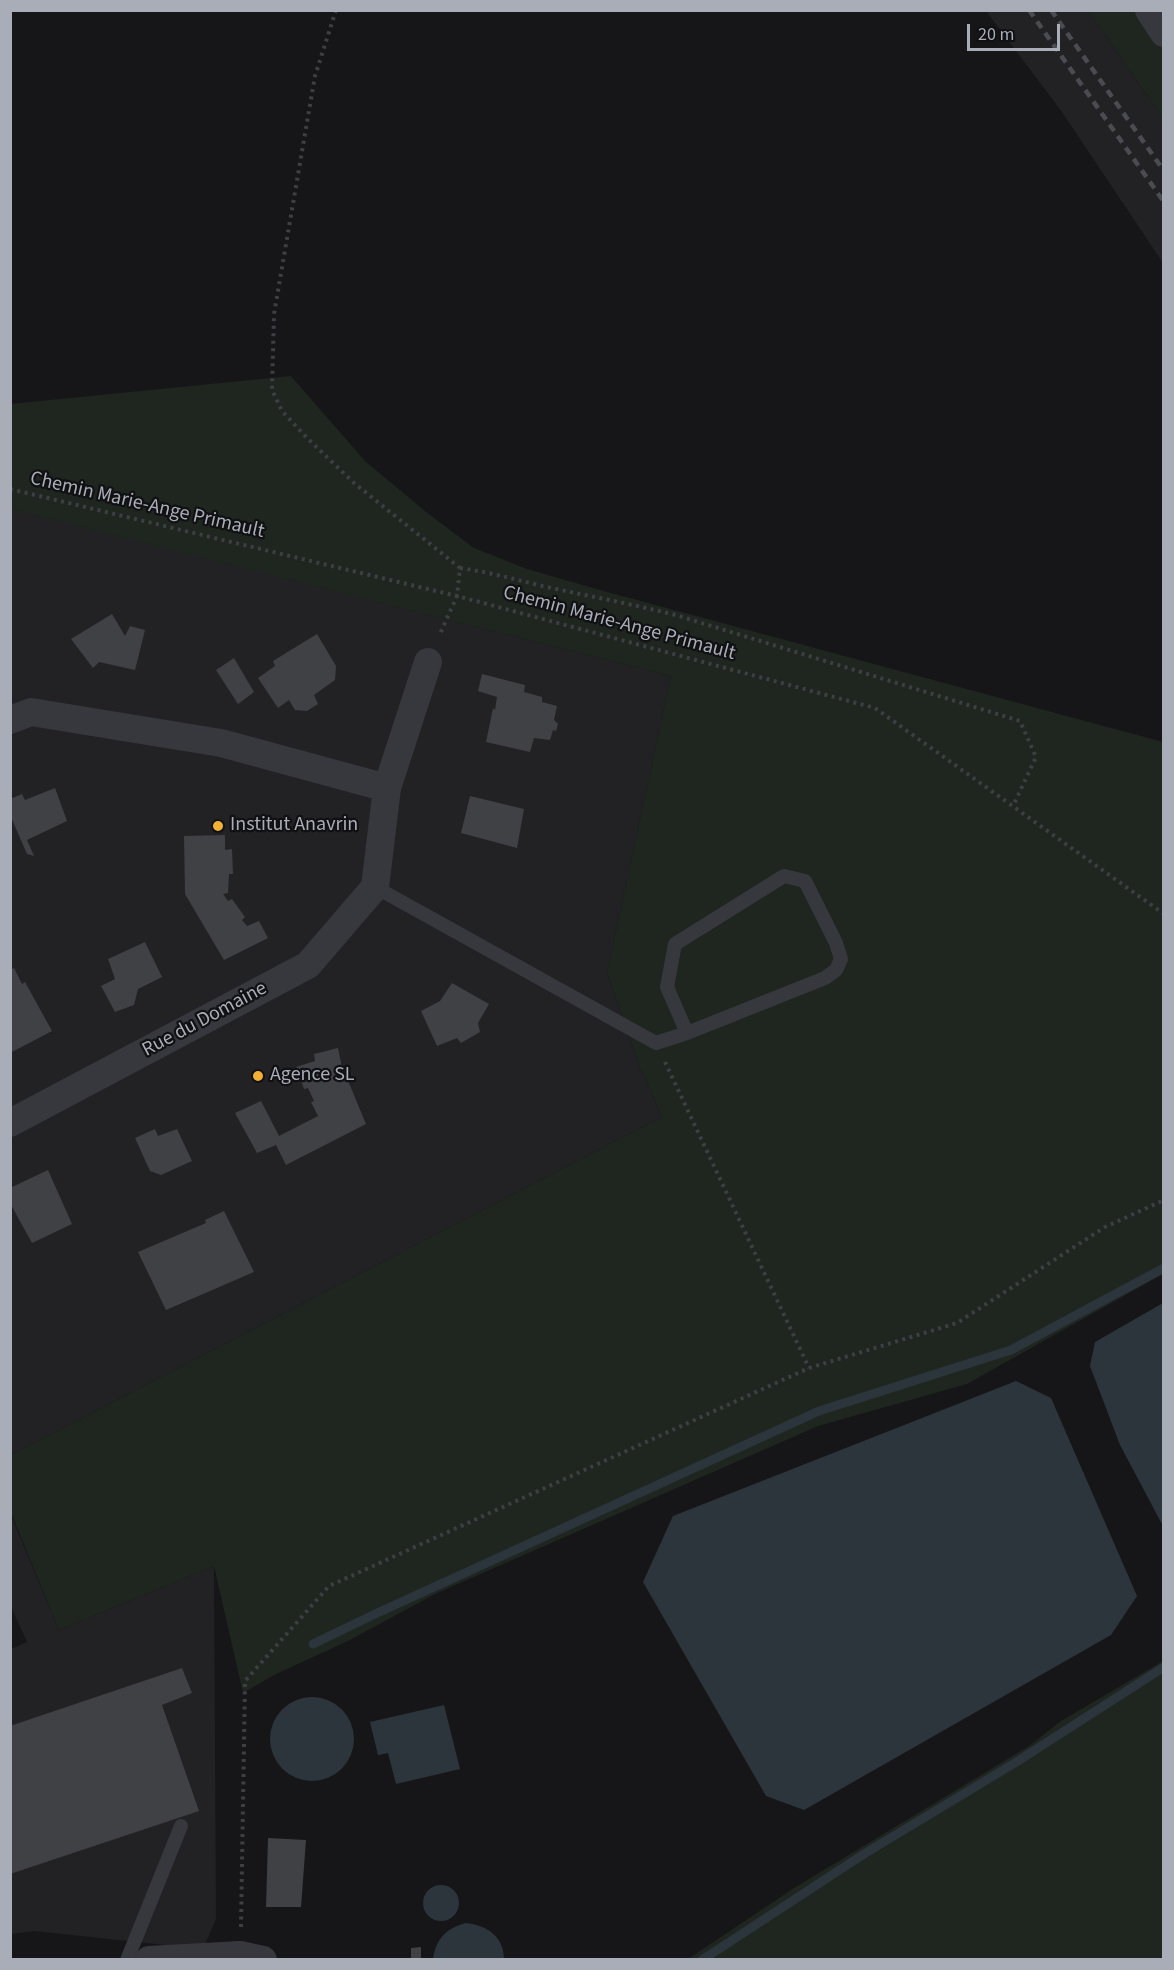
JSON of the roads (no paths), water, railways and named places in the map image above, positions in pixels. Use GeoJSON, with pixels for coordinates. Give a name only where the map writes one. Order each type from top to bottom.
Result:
{"type":"FeatureCollection","features":[{"type":"Feature","properties":{"kind":"street"},"geometry":{"type":"LineString","coordinates":[[1149,10],[1164,33]]}},
{"type":"Feature","properties":{"kind":"street"},"geometry":{"type":"LineString","coordinates":[[375,886],[387,788],[428,662]]}},
{"type":"Feature","properties":{"kind":"street"},"geometry":{"type":"LineString","coordinates":[[10,720],[31,712],[221,743],[387,788]]}},
{"type":"Feature","properties":{"kind":"street","name":"Rue du Domaine"},"geometry":{"type":"LineString","coordinates":[[10,1123],[308,965],[375,886]]}},
{"type":"Feature","properties":{"kind":"street"},"geometry":{"type":"LineString","coordinates":[[149,1959],[252,1957]]}},
{"type":"Feature","properties":{"kind":"lane"},"geometry":{"type":"LineString","coordinates":[[375,886],[656,1042],[687,1033],[825,978],[836,970],[841,959],[836,944],[805,881],[784,876],[675,944],[667,987],[687,1033]]}},
{"type":"Feature","properties":{"kind":"lane"},"geometry":{"type":"LineString","coordinates":[[127,1959],[181,1826]]}},
{"type":"Feature","properties":{"kind":"waterway"},"geometry":{"type":"LineString","coordinates":[[313,1644],[819,1411],[1011,1350],[1164,1268]]}},
{"type":"Feature","properties":{"kind":"waterway"},"geometry":{"type":"LineString","coordinates":[[702,1960],[864,1854],[1018,1761],[1164,1667]]}},
{"type":"Feature","properties":{"kind":"railway"},"geometry":{"type":"LineString","coordinates":[[1029,10],[1164,202]]}},
{"type":"Feature","properties":{"kind":"railway"},"geometry":{"type":"LineString","coordinates":[[1051,10],[1164,171]]}},
{"type":"Feature","properties":{"kind":"place","name":"Institut Anavrin"},"geometry":{"type":"Point","coordinates":[218,826]}},
{"type":"Feature","properties":{"kind":"place","name":"Agence SL"},"geometry":{"type":"Point","coordinates":[258,1076]}}]}
